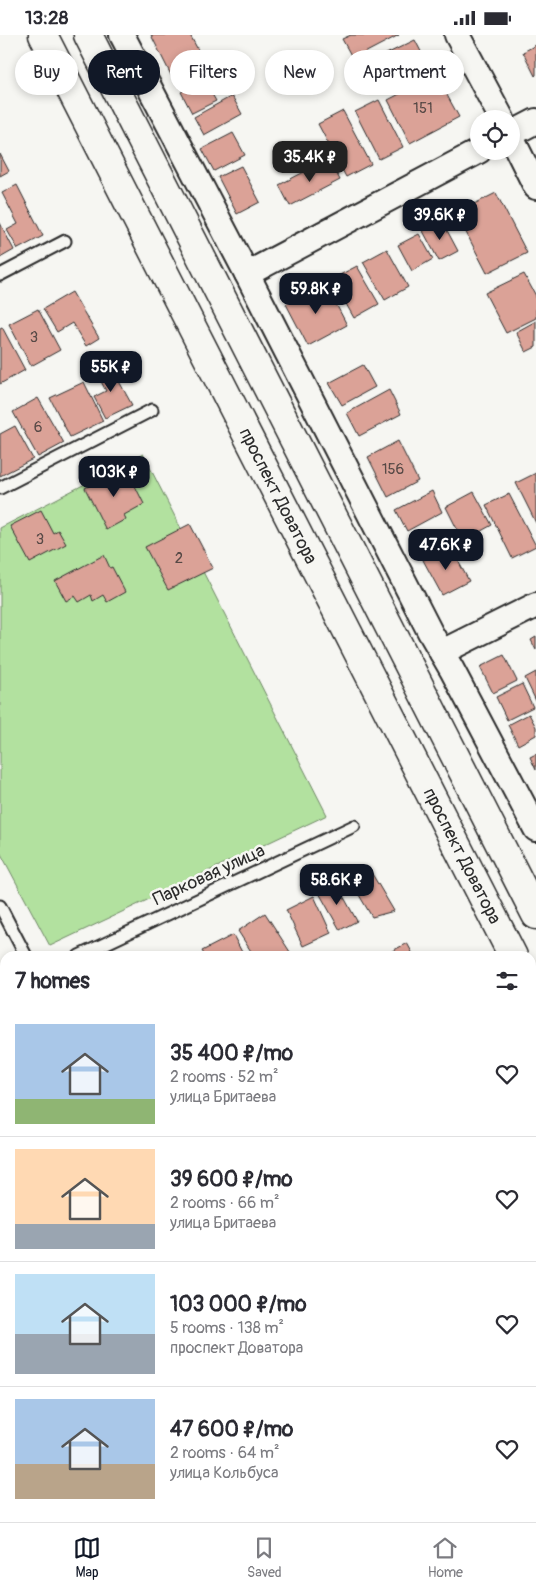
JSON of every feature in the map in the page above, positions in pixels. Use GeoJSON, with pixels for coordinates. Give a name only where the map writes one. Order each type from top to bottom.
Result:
{"type":"FeatureCollection","features":[{"type":"Feature","properties":{"kind":"main road","name":"проспект Доватора"},"geometry":{"type":"LineString","coordinates":[[43,35],[510,951]]}},
{"type":"Feature","properties":{"kind":"main road"},"geometry":{"type":"LineString","coordinates":[[88,35],[536,915]]}},
{"type":"Feature","properties":{"kind":"street"},"geometry":{"type":"LineString","coordinates":[[122,35],[247,274],[430,632],[536,829]]}},
{"type":"Feature","properties":{"kind":"street"},"geometry":{"type":"LineString","coordinates":[[457,35],[497,110]]}},
{"type":"Feature","properties":{"kind":"street"},"geometry":{"type":"LineString","coordinates":[[520,130],[536,121]]}},
{"type":"Feature","properties":{"kind":"street"},"geometry":{"type":"LineString","coordinates":[[520,154],[536,187]]}},
{"type":"Feature","properties":{"kind":"street"},"geometry":{"type":"LineString","coordinates":[[247,274],[470,156]]}},
{"type":"Feature","properties":{"kind":"street"},"geometry":{"type":"LineString","coordinates":[[442,653],[536,605]]}},
{"type":"Feature","properties":{"kind":"lane"},"geometry":{"type":"LineString","coordinates":[[0,275],[65,241]]}},
{"type":"Feature","properties":{"kind":"lane"},"geometry":{"type":"LineString","coordinates":[[0,489],[152,410]]}},
{"type":"Feature","properties":{"kind":"lane","name":"Парковая улица"},"geometry":{"type":"LineString","coordinates":[[90,951],[354,826]]}},
{"type":"Feature","properties":{"kind":"lane"},"geometry":{"type":"LineString","coordinates":[[0,906],[23,951]]}},
{"type":"Feature","properties":{"kind":"green space"},"geometry":{"type":"Polygon","coordinates":[[[143,454],[327,815],[50,946],[0,852],[0,528],[143,454]]]}},
{"type":"Feature","properties":{"kind":"building"},"geometry":{"type":"Polygon","coordinates":[[[151,35],[190,35],[198,50],[170,50],[170,73],[151,35]]]}},
{"type":"Feature","properties":{"kind":"building"},"geometry":{"type":"Polygon","coordinates":[[[351,35],[399,35],[370,50],[348,50],[342,39],[351,35]]]}},
{"type":"Feature","properties":{"kind":"building"},"geometry":{"type":"Polygon","coordinates":[[[415,40],[420,50],[394,50],[415,40]]]}},
{"type":"Feature","properties":{"kind":"building"},"geometry":{"type":"Polygon","coordinates":[[[536,45],[536,75],[535,76],[523,52],[536,45]]]}},
{"type":"Feature","properties":{"kind":"building"},"geometry":{"type":"Polygon","coordinates":[[[183,95],[213,95],[216,101],[192,113],[183,95]]]}},
{"type":"Feature","properties":{"kind":"building"},"geometry":{"type":"Polygon","coordinates":[[[398,95],[447,95],[459,117],[410,143],[388,100],[398,95]]]}},
{"type":"Feature","properties":{"kind":"building"},"geometry":{"type":"Polygon","coordinates":[[[232,96],[242,114],[204,135],[194,117],[232,96]]]}},
{"type":"Feature","properties":{"kind":"building"},"geometry":{"type":"Polygon","coordinates":[[[379,100],[403,147],[379,159],[355,112],[379,100]]]}},
{"type":"Feature","properties":{"kind":"building"},"geometry":{"type":"Polygon","coordinates":[[[343,111],[371,164],[346,177],[318,124],[343,111]]]}},
{"type":"Feature","properties":{"kind":"building"},"geometry":{"type":"Polygon","coordinates":[[[233,133],[245,155],[214,171],[202,149],[233,133]]]}},
{"type":"Feature","properties":{"kind":"building"},"geometry":{"type":"Polygon","coordinates":[[[0,154],[9,171],[0,176],[0,154]]]}},
{"type":"Feature","properties":{"kind":"building"},"geometry":{"type":"Polygon","coordinates":[[[329,159],[340,180],[290,206],[279,185],[329,159]]]}},
{"type":"Feature","properties":{"kind":"building"},"geometry":{"type":"Polygon","coordinates":[[[241,166],[260,202],[237,214],[218,177],[241,166]]]}},
{"type":"Feature","properties":{"kind":"building"},"geometry":{"type":"Polygon","coordinates":[[[17,185],[43,236],[18,249],[7,230],[18,224],[2,193],[17,185]]]}},
{"type":"Feature","properties":{"kind":"building"},"geometry":{"type":"Polygon","coordinates":[[[496,193],[527,253],[487,273],[456,213],[496,193]]]}},
{"type":"Feature","properties":{"kind":"building"},"geometry":{"type":"Polygon","coordinates":[[[442,221],[458,251],[439,261],[423,231],[442,221]]]}},
{"type":"Feature","properties":{"kind":"building"},"geometry":{"type":"Polygon","coordinates":[[[0,223],[14,250],[0,258],[0,223]]]}},
{"type":"Feature","properties":{"kind":"building"},"geometry":{"type":"Polygon","coordinates":[[[419,234],[433,259],[412,271],[398,245],[419,234]]]}},
{"type":"Feature","properties":{"kind":"building"},"geometry":{"type":"Polygon","coordinates":[[[387,249],[408,287],[385,300],[363,262],[387,249]]]}},
{"type":"Feature","properties":{"kind":"building"},"geometry":{"type":"Polygon","coordinates":[[[357,266],[379,304],[354,318],[332,279],[357,266]]]}},
{"type":"Feature","properties":{"kind":"building"},"geometry":{"type":"Polygon","coordinates":[[[524,274],[536,296],[536,318],[506,333],[485,293],[524,274]]]}},
{"type":"Feature","properties":{"kind":"building"},"geometry":{"type":"Polygon","coordinates":[[[325,283],[347,325],[308,346],[286,304],[325,283]]]}},
{"type":"Feature","properties":{"kind":"building"},"geometry":{"type":"Polygon","coordinates":[[[72,292],[99,338],[86,346],[72,323],[57,332],[43,309],[72,292]]]}},
{"type":"Feature","properties":{"kind":"building"},"geometry":{"type":"Polygon","coordinates":[[[38,309],[60,350],[31,366],[9,324],[38,309]]]}},
{"type":"Feature","properties":{"kind":"building"},"geometry":{"type":"Polygon","coordinates":[[[536,321],[536,347],[526,352],[516,332],[536,321]]]}},
{"type":"Feature","properties":{"kind":"building"},"geometry":{"type":"Polygon","coordinates":[[[2,327],[25,370],[0,384],[0,328],[2,327]]]}},
{"type":"Feature","properties":{"kind":"building"},"geometry":{"type":"Polygon","coordinates":[[[109,363],[132,405],[105,418],[94,397],[106,391],[95,370],[109,363]]]}},
{"type":"Feature","properties":{"kind":"building"},"geometry":{"type":"Polygon","coordinates":[[[363,365],[375,387],[342,405],[329,383],[363,365]]]}},
{"type":"Feature","properties":{"kind":"building"},"geometry":{"type":"Polygon","coordinates":[[[84,382],[103,421],[70,437],[50,398],[84,382]]]}},
{"type":"Feature","properties":{"kind":"building"},"geometry":{"type":"Polygon","coordinates":[[[389,390],[401,414],[359,436],[347,413],[389,390]]]}},
{"type":"Feature","properties":{"kind":"building"},"geometry":{"type":"Polygon","coordinates":[[[38,398],[64,443],[38,457],[13,412],[38,398]]]}},
{"type":"Feature","properties":{"kind":"building"},"geometry":{"type":"Polygon","coordinates":[[[15,426],[33,459],[0,476],[0,434],[15,426]]]}},
{"type":"Feature","properties":{"kind":"building"},"geometry":{"type":"Polygon","coordinates":[[[398,441],[418,481],[388,497],[368,457],[398,441]]]}},
{"type":"Feature","properties":{"kind":"building"},"geometry":{"type":"Polygon","coordinates":[[[120,470],[125,479],[130,476],[144,504],[124,515],[126,519],[106,530],[85,488],[120,470]]]}},
{"type":"Feature","properties":{"kind":"building"},"geometry":{"type":"Polygon","coordinates":[[[536,473],[536,523],[516,483],[536,473]]]}},
{"type":"Feature","properties":{"kind":"building"},"geometry":{"type":"Polygon","coordinates":[[[432,491],[442,512],[407,531],[396,510],[432,491]]]}},
{"type":"Feature","properties":{"kind":"building"},"geometry":{"type":"Polygon","coordinates":[[[474,492],[492,525],[463,541],[446,507],[474,492]]]}},
{"type":"Feature","properties":{"kind":"building"},"geometry":{"type":"Polygon","coordinates":[[[509,494],[536,546],[512,558],[486,505],[509,494]]]}},
{"type":"Feature","properties":{"kind":"building"},"geometry":{"type":"Polygon","coordinates":[[[41,510],[53,533],[58,530],[66,544],[30,563],[10,526],[41,510]]]}},
{"type":"Feature","properties":{"kind":"building"},"geometry":{"type":"Polygon","coordinates":[[[190,524],[213,568],[168,590],[145,547],[190,524]]]}},
{"type":"Feature","properties":{"kind":"building"},"geometry":{"type":"Polygon","coordinates":[[[450,546],[469,581],[442,595],[423,560],[450,546]]]}},
{"type":"Feature","properties":{"kind":"building"},"geometry":{"type":"Polygon","coordinates":[[[104,555],[125,592],[107,602],[103,595],[93,601],[91,595],[79,602],[75,596],[66,601],[55,581],[104,555]]]}},
{"type":"Feature","properties":{"kind":"building"},"geometry":{"type":"Polygon","coordinates":[[[536,637],[536,650],[531,640],[536,637]]]}},
{"type":"Feature","properties":{"kind":"building"},"geometry":{"type":"Polygon","coordinates":[[[504,655],[517,681],[493,693],[480,667],[504,655]]]}},
{"type":"Feature","properties":{"kind":"building"},"geometry":{"type":"Polygon","coordinates":[[[536,672],[536,701],[525,678],[536,672]]]}},
{"type":"Feature","properties":{"kind":"building"},"geometry":{"type":"Polygon","coordinates":[[[522,684],[533,707],[507,720],[496,697],[522,684]]]}},
{"type":"Feature","properties":{"kind":"building"},"geometry":{"type":"Polygon","coordinates":[[[529,714],[536,727],[536,735],[518,745],[508,725],[529,714]]]}},
{"type":"Feature","properties":{"kind":"building"},"geometry":{"type":"Polygon","coordinates":[[[536,754],[536,770],[530,757],[536,754]]]}},
{"type":"Feature","properties":{"kind":"building"},"geometry":{"type":"Polygon","coordinates":[[[368,867],[394,911],[372,917],[349,878],[368,867]]]}},
{"type":"Feature","properties":{"kind":"building"},"geometry":{"type":"Polygon","coordinates":[[[335,881],[357,921],[340,930],[318,891],[335,881]]]}},
{"type":"Feature","properties":{"kind":"building"},"geometry":{"type":"Polygon","coordinates":[[[314,896],[331,933],[303,946],[286,910],[314,896]]]}},
{"type":"Feature","properties":{"kind":"building"},"geometry":{"type":"Polygon","coordinates":[[[265,913],[289,951],[251,951],[238,931],[265,913]]]}},
{"type":"Feature","properties":{"kind":"building"},"geometry":{"type":"Polygon","coordinates":[[[233,935],[241,951],[202,951],[233,935]]]}},
{"type":"Feature","properties":{"kind":"building"},"geometry":{"type":"Polygon","coordinates":[[[407,943],[411,951],[392,951],[407,943]]]}}]}
